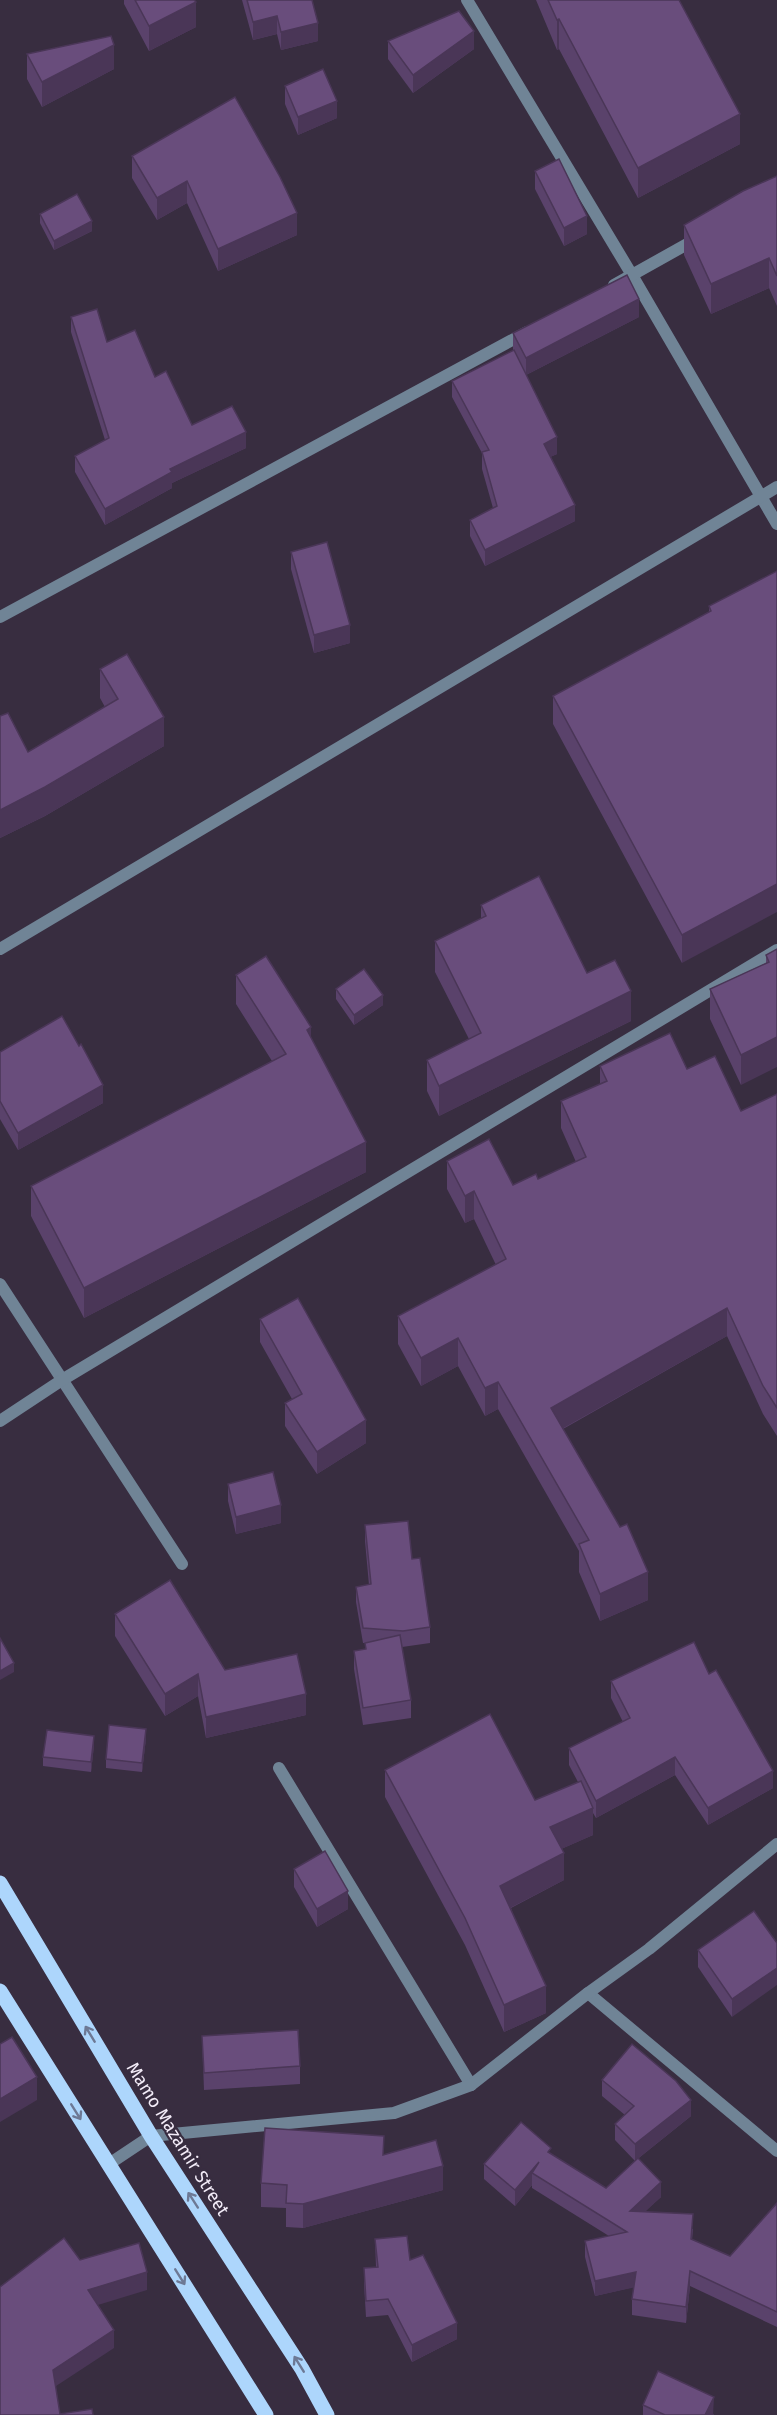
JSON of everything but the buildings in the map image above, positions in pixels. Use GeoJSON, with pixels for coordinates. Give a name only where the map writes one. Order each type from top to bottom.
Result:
{"type":"FeatureCollection","features":[{"type":"Feature","properties":{"kind":"main road","name":"Mamo Mazamir Street"},"geometry":{"type":"LineString","coordinates":[[0,1883],[151,2136],[302,2369],[327,2415]]}},
{"type":"Feature","properties":{"kind":"main road"},"geometry":{"type":"LineString","coordinates":[[0,1991],[266,2415]]}},
{"type":"Feature","properties":{"kind":"street"},"geometry":{"type":"LineString","coordinates":[[467,0],[632,275],[777,524]]}},
{"type":"Feature","properties":{"kind":"street"},"geometry":{"type":"LineString","coordinates":[[601,292],[705,234]]}},
{"type":"Feature","properties":{"kind":"street"},"geometry":{"type":"LineString","coordinates":[[0,617],[538,326]]}},
{"type":"Feature","properties":{"kind":"street"},"geometry":{"type":"LineString","coordinates":[[0,949],[777,487]]}},
{"type":"Feature","properties":{"kind":"street"},"geometry":{"type":"LineString","coordinates":[[0,1422],[62,1380],[777,950]]}},
{"type":"Feature","properties":{"kind":"street"},"geometry":{"type":"LineString","coordinates":[[0,1284],[182,1563]]}},
{"type":"Feature","properties":{"kind":"street"},"geometry":{"type":"LineString","coordinates":[[279,1768],[471,2085]]}},
{"type":"Feature","properties":{"kind":"street"},"geometry":{"type":"LineString","coordinates":[[109,2164],[151,2136],[394,2113],[471,2085],[588,1993],[649,1949],[777,1844]]}},
{"type":"Feature","properties":{"kind":"street"},"geometry":{"type":"LineString","coordinates":[[588,1993],[777,2151]]}}]}
